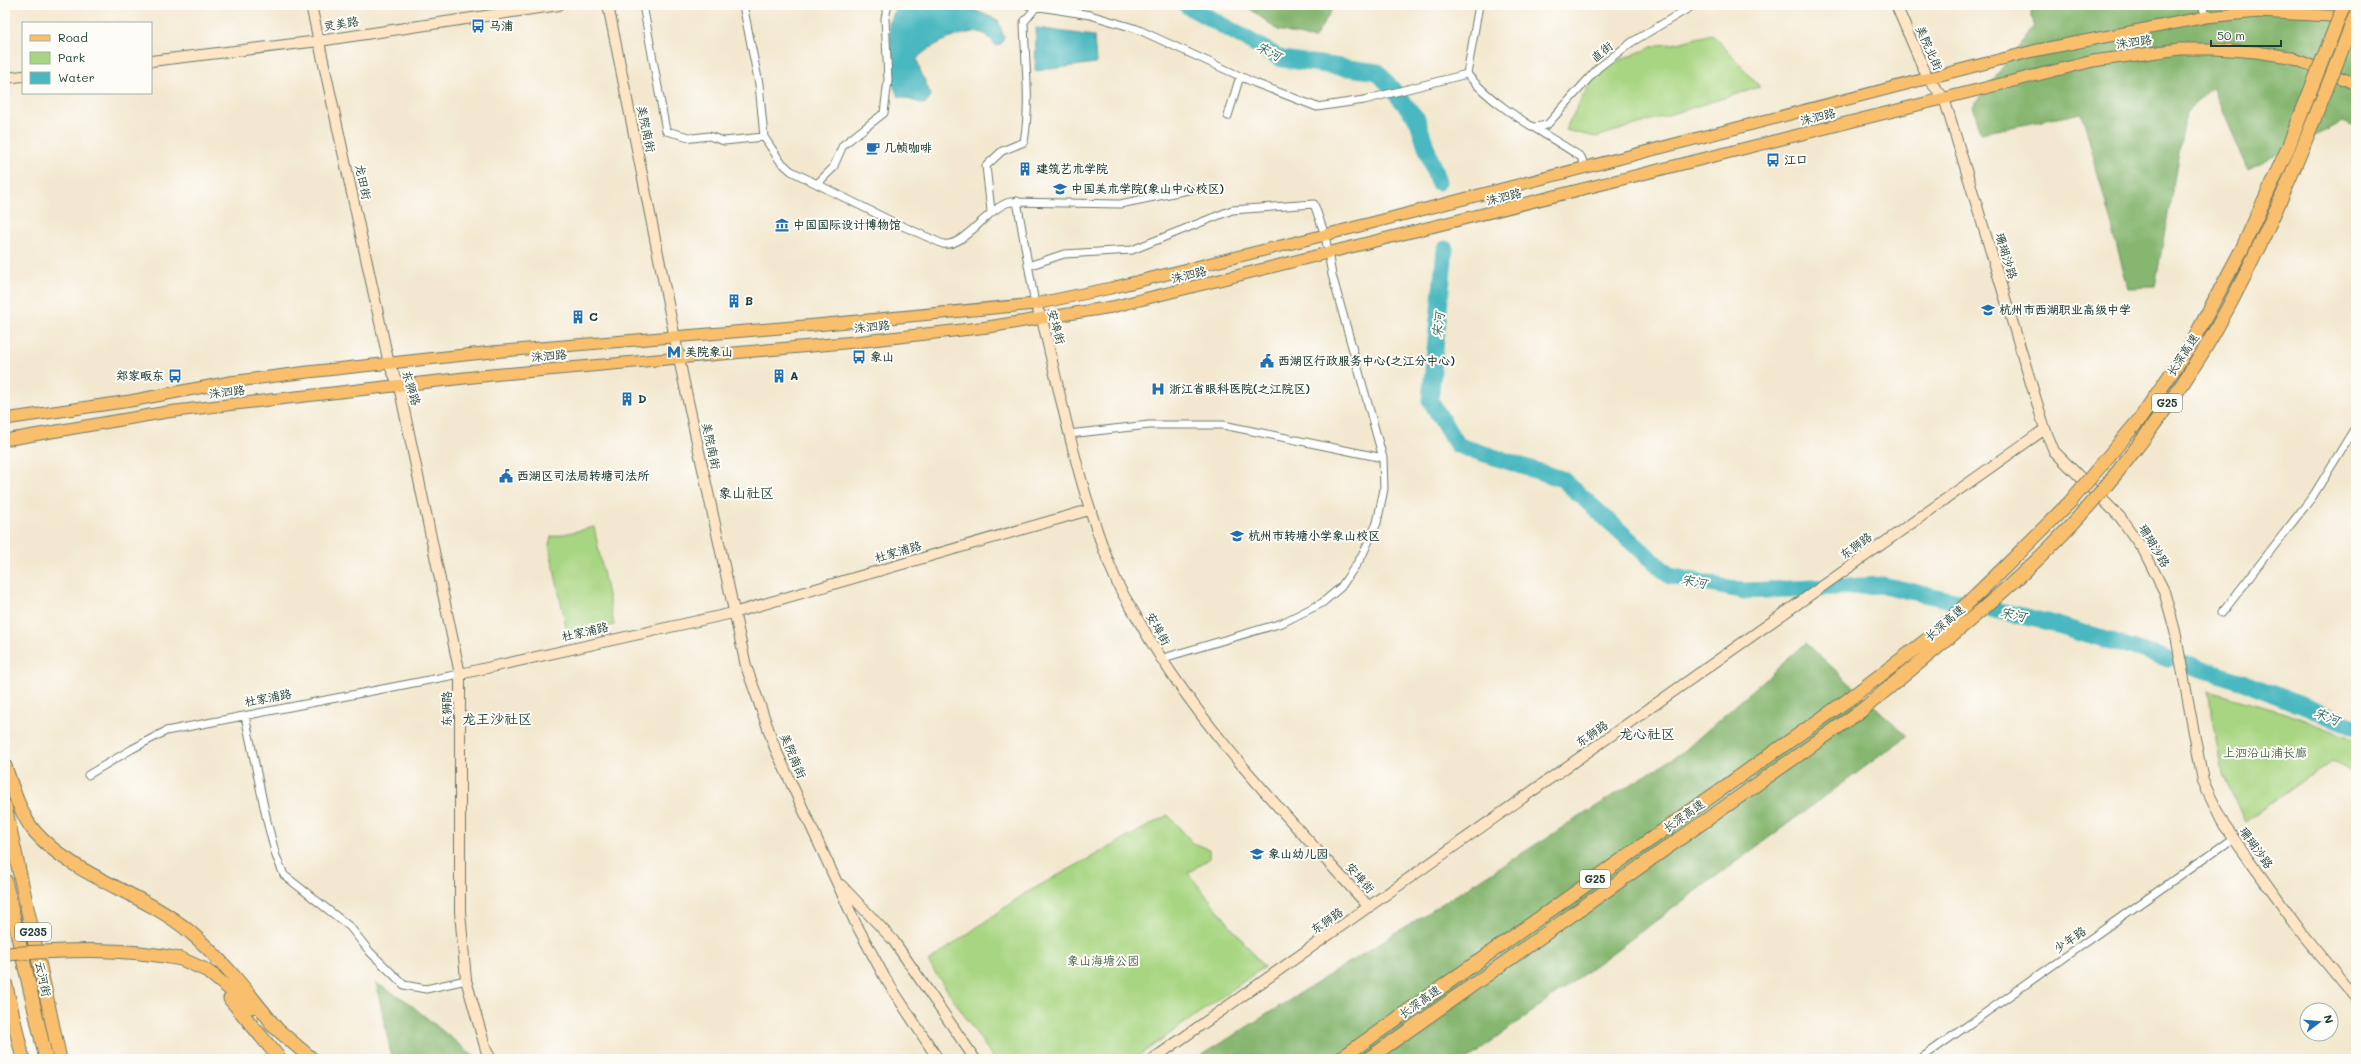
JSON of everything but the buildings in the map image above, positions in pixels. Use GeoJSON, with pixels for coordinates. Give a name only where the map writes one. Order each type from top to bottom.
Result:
{"type":"FeatureCollection","features":[{"type":"Feature","properties":{"kind":"highway","name":"长深高速"},"geometry":{"type":"LineString","coordinates":[[1340,1059],[1849,699],[1940,630],[2002,571],[2070,502],[2139,420],[2190,346],[2242,249],[2287,150],[2344,5]]}},
{"type":"Feature","properties":{"kind":"highway","name":"长深高速"},"geometry":{"type":"LineString","coordinates":[[1368,1059],[1862,710],[1952,636],[2024,573],[2090,504],[2148,431],[2201,355],[2255,255],[2301,155],[2356,14]]}},
{"type":"Feature","properties":{"kind":"highway"},"geometry":{"type":"LineString","coordinates":[[5,766],[22,808],[35,832],[60,855],[107,883],[159,910],[190,932],[231,972],[277,1029]]}},
{"type":"Feature","properties":{"kind":"highway","name":"云河街"},"geometry":{"type":"LineString","coordinates":[[5,806],[60,1059]]}},
{"type":"Feature","properties":{"kind":"highway","name":"G235"},"geometry":{"type":"LineString","coordinates":[[5,880],[46,1059]]}},
{"type":"Feature","properties":{"kind":"highway"},"geometry":{"type":"LineString","coordinates":[[5,954],[114,949],[144,952],[206,970],[225,984],[312,1059]]}},
{"type":"Feature","properties":{"kind":"highway"},"geometry":{"type":"LineString","coordinates":[[5,962],[98,957],[179,963],[228,996],[280,1059]]}},
{"type":"Feature","properties":{"kind":"highway"},"geometry":{"type":"LineString","coordinates":[[5,982],[23,1059]]}},
{"type":"Feature","properties":{"kind":"main road","name":"洙泗路"},"geometry":{"type":"LineString","coordinates":[[5,419],[130,401],[230,382],[492,352],[1035,304],[1118,287],[1325,235],[2033,51],[2206,17],[2259,12],[2356,18]]}},
{"type":"Feature","properties":{"kind":"main road","name":"洙泗路"},"geometry":{"type":"LineString","coordinates":[[5,440],[167,412],[399,386],[491,374],[855,342],[1042,319],[1112,307],[2092,61],[2180,49],[2215,49],[2290,57],[2356,84]]}},
{"type":"Feature","properties":{"kind":"street","name":"龙田街"},"geometry":{"type":"LineString","coordinates":[[311,5],[389,364]]}},
{"type":"Feature","properties":{"kind":"street","name":"灵美路"},"geometry":{"type":"LineString","coordinates":[[152,61],[319,41],[558,5]]}},
{"type":"Feature","properties":{"kind":"street","name":"美院南街"},"geometry":{"type":"LineString","coordinates":[[608,5],[679,357],[733,613],[746,666],[775,748],[808,823],[855,922],[885,978],[938,1059]]}},
{"type":"Feature","properties":{"kind":"street"},"geometry":{"type":"LineString","coordinates":[[643,5],[666,131],[693,138],[709,136],[724,141],[764,136]]}},
{"type":"Feature","properties":{"kind":"street"},"geometry":{"type":"LineString","coordinates":[[743,5],[759,84],[764,136],[780,161],[791,171],[889,220],[948,245],[966,234],[991,211],[1002,204],[1017,201],[1120,204],[1193,189]]}},
{"type":"Feature","properties":{"kind":"street"},"geometry":{"type":"LineString","coordinates":[[817,184],[833,168],[843,145],[884,113],[888,80],[885,18],[888,5]]}},
{"type":"Feature","properties":{"kind":"street"},"geometry":{"type":"LineString","coordinates":[[1028,5],[1090,15],[1137,29],[1240,76],[1317,107],[1364,100],[1467,74]]}},
{"type":"Feature","properties":{"kind":"street"},"geometry":{"type":"LineString","coordinates":[[1479,5],[1467,74],[1480,90],[1497,104],[1581,157],[1585,167]]}},
{"type":"Feature","properties":{"kind":"street","name":"直街"},"geometry":{"type":"LineString","coordinates":[[1535,127],[1547,125],[1598,68],[1632,42],[1694,5]]}},
{"type":"Feature","properties":{"kind":"street","name":"美院北街"},"geometry":{"type":"LineString","coordinates":[[1896,5],[1928,79],[1944,98]]}},
{"type":"Feature","properties":{"kind":"street"},"geometry":{"type":"LineString","coordinates":[[2202,5],[2206,17]]}},
{"type":"Feature","properties":{"kind":"street"},"geometry":{"type":"LineString","coordinates":[[991,211],[986,166],[1002,151],[1024,142],[1029,97],[1024,22],[1037,6]]}},
{"type":"Feature","properties":{"kind":"street"},"geometry":{"type":"LineString","coordinates":[[5,78],[22,76]]}},
{"type":"Feature","properties":{"kind":"street"},"geometry":{"type":"LineString","coordinates":[[1228,116],[1240,76]]}},
{"type":"Feature","properties":{"kind":"street","name":"珊瑚沙路"},"geometry":{"type":"LineString","coordinates":[[1944,98],[2045,429],[2054,451],[2120,517],[2144,551],[2164,591],[2175,631],[2203,781],[2224,825],[2233,838],[2304,936],[2356,999]]}},
{"type":"Feature","properties":{"kind":"street"},"geometry":{"type":"LineString","coordinates":[[1017,201],[1035,304]]}},
{"type":"Feature","properties":{"kind":"street"},"geometry":{"type":"LineString","coordinates":[[1028,266],[1064,254],[1132,250],[1232,210],[1314,204],[1325,235],[1330,253],[1332,275],[1383,458],[1384,489],[1377,523],[1362,556],[1341,587],[1322,604],[1282,623],[1160,659]]}},
{"type":"Feature","properties":{"kind":"street","name":"安埠街"},"geometry":{"type":"LineString","coordinates":[[1035,304],[1042,319],[1069,434],[1089,510],[1115,579],[1160,659],[1231,754],[1369,906]]}},
{"type":"Feature","properties":{"kind":"street","name":"东狮路"},"geometry":{"type":"LineString","coordinates":[[389,364],[399,386],[460,674],[460,912],[466,980],[486,1050],[490,1059]]}},
{"type":"Feature","properties":{"kind":"street"},"geometry":{"type":"LineString","coordinates":[[1069,434],[1149,425],[1223,425],[1383,458]]}},
{"type":"Feature","properties":{"kind":"street"},"geometry":{"type":"LineString","coordinates":[[2222,613],[2313,496],[2356,426]]}},
{"type":"Feature","properties":{"kind":"street","name":"东狮路"},"geometry":{"type":"LineString","coordinates":[[1153,1059],[2045,429]]}},
{"type":"Feature","properties":{"kind":"street","name":"杜家浦路"},"geometry":{"type":"LineString","coordinates":[[88,776],[132,748],[166,731],[460,674],[733,613],[1089,510]]}},
{"type":"Feature","properties":{"kind":"street"},"geometry":{"type":"LineString","coordinates":[[245,716],[267,820],[276,856],[284,875],[350,927],[370,952],[404,985],[426,989],[466,980]]}},
{"type":"Feature","properties":{"kind":"street","name":"少年路"},"geometry":{"type":"LineString","coordinates":[[1920,1059],[2233,838]]}},
{"type":"Feature","properties":{"kind":"street","name":"美院南街"},"geometry":{"type":"LineString","coordinates":[[835,878],[893,940],[975,1059]]}},
{"type":"Feature","properties":{"kind":"green space"},"geometry":{"type":"Polygon","coordinates":[[[1245,5],[1335,5],[1314,39],[1278,30],[1245,5]]]}},
{"type":"Feature","properties":{"kind":"green space"},"geometry":{"type":"Polygon","coordinates":[[[2030,5],[2356,5],[2356,128],[2343,122],[2248,169],[2212,86],[2186,113],[2155,287],[2128,288],[2082,113],[1981,133],[1973,106],[2034,26],[2030,5]]]}},
{"type":"Feature","properties":{"kind":"green space"},"geometry":{"type":"Polygon","coordinates":[[[1712,34],[1760,87],[1596,137],[1565,130],[1598,68],[1658,45],[1673,44],[1712,34]]]}},
{"type":"Feature","properties":{"kind":"green space"},"geometry":{"type":"Polygon","coordinates":[[[594,527],[614,625],[571,635],[567,631],[549,545],[551,537],[594,527]]]}},
{"type":"Feature","properties":{"kind":"green space"},"geometry":{"type":"Polygon","coordinates":[[[1806,643],[1907,736],[1468,1059],[1196,1059],[1684,751],[1806,643]]]}},
{"type":"Feature","properties":{"kind":"green space","name":"上泗沿山浦长廊"},"geometry":{"type":"Polygon","coordinates":[[[2208,691],[2286,713],[2356,740],[2356,774],[2331,761],[2245,822],[2223,774],[2208,691]]]}},
{"type":"Feature","properties":{"kind":"green space","name":"象山海塘公园"},"geometry":{"type":"Polygon","coordinates":[[[1168,815],[1193,843],[1209,849],[1209,859],[1188,873],[1264,967],[1134,1059],[994,1059],[928,962],[1024,894],[1168,815]]]}},
{"type":"Feature","properties":{"kind":"green space"},"geometry":{"type":"Polygon","coordinates":[[[376,983],[405,1000],[477,1059],[392,1059],[376,983]]]}},
{"type":"Feature","properties":{"kind":"water"},"geometry":{"type":"Polygon","coordinates":[[[903,5],[962,5],[998,20],[1004,37],[1001,44],[996,46],[990,38],[982,33],[966,33],[947,39],[929,49],[917,59],[931,95],[929,100],[924,104],[898,96],[893,85],[889,23],[896,9],[903,5]]]}},
{"type":"Feature","properties":{"kind":"water"},"geometry":{"type":"Polygon","coordinates":[[[1036,28],[1094,36],[1096,63],[1035,71],[1036,28]]]}},
{"type":"Feature","properties":{"kind":"waterway","name":"宋河"},"geometry":{"type":"LineString","coordinates":[[1186,5],[1282,59],[1378,72],[1417,119],[1438,182]]}},
{"type":"Feature","properties":{"kind":"waterway","name":"宋河"},"geometry":{"type":"LineString","coordinates":[[1445,249],[1430,400],[1457,445],[1562,479],[1670,576],[1744,591],[1883,585],[2048,622],[2168,659]]}},
{"type":"Feature","properties":{"kind":"waterway","name":"宋河"},"geometry":{"type":"LineString","coordinates":[[2185,664],[2243,682],[2356,727]]}},
{"type":"Feature","properties":{"kind":"place","name":"马浦"},"geometry":{"type":"Point","coordinates":[478,26]}},
{"type":"Feature","properties":{"kind":"place","name":"几帧咖啡"},"geometry":{"type":"Point","coordinates":[873,148]}},
{"type":"Feature","properties":{"kind":"place","name":"江口"},"geometry":{"type":"Point","coordinates":[1773,160]}},
{"type":"Feature","properties":{"kind":"place","name":"建筑艺术学院"},"geometry":{"type":"Point","coordinates":[1025,169]}},
{"type":"Feature","properties":{"kind":"place","name":"中国美术学院(象山中心校区)"},"geometry":{"type":"Point","coordinates":[1060,189]}},
{"type":"Feature","properties":{"kind":"place","name":"中国国际设计博物馆"},"geometry":{"type":"Point","coordinates":[782,225]}},
{"type":"Feature","properties":{"kind":"place","name":"B"},"geometry":{"type":"Point","coordinates":[734,301]}},
{"type":"Feature","properties":{"kind":"place","name":"杭州市西湖职业高级中学"},"geometry":{"type":"Point","coordinates":[1988,310]}},
{"type":"Feature","properties":{"kind":"place","name":"C"},"geometry":{"type":"Point","coordinates":[578,317]}},
{"type":"Feature","properties":{"kind":"place","name":"美院象山"},"geometry":{"type":"Point","coordinates":[674,352]}},
{"type":"Feature","properties":{"kind":"place","name":"象山"},"geometry":{"type":"Point","coordinates":[859,357]}},
{"type":"Feature","properties":{"kind":"place","name":"西湖区行政服务中心(之江分中心)"},"geometry":{"type":"Point","coordinates":[1267,361]}},
{"type":"Feature","properties":{"kind":"place","name":"郑家畈东"},"geometry":{"type":"Point","coordinates":[175,376]}},
{"type":"Feature","properties":{"kind":"place","name":"A"},"geometry":{"type":"Point","coordinates":[779,376]}},
{"type":"Feature","properties":{"kind":"place","name":"浙江省眼科医院(之江院区)"},"geometry":{"type":"Point","coordinates":[1158,389]}},
{"type":"Feature","properties":{"kind":"place","name":"D"},"geometry":{"type":"Point","coordinates":[627,399]}},
{"type":"Feature","properties":{"kind":"place","name":"西湖区司法局转塘司法所"},"geometry":{"type":"Point","coordinates":[506,476]}},
{"type":"Feature","properties":{"kind":"place","name":"杭州市转塘小学象山校区"},"geometry":{"type":"Point","coordinates":[1237,536]}},
{"type":"Feature","properties":{"kind":"place","name":"象山幼儿园"},"geometry":{"type":"Point","coordinates":[1257,854]}},
{"type":"Feature","properties":{"kind":"district","name":"象山社区"},"geometry":{"type":"Point","coordinates":[746,493]}},
{"type":"Feature","properties":{"kind":"district","name":"龙王沙社区"},"geometry":{"type":"Point","coordinates":[497,719]}},
{"type":"Feature","properties":{"kind":"district","name":"龙心社区"},"geometry":{"type":"Point","coordinates":[1647,734]}}]}
